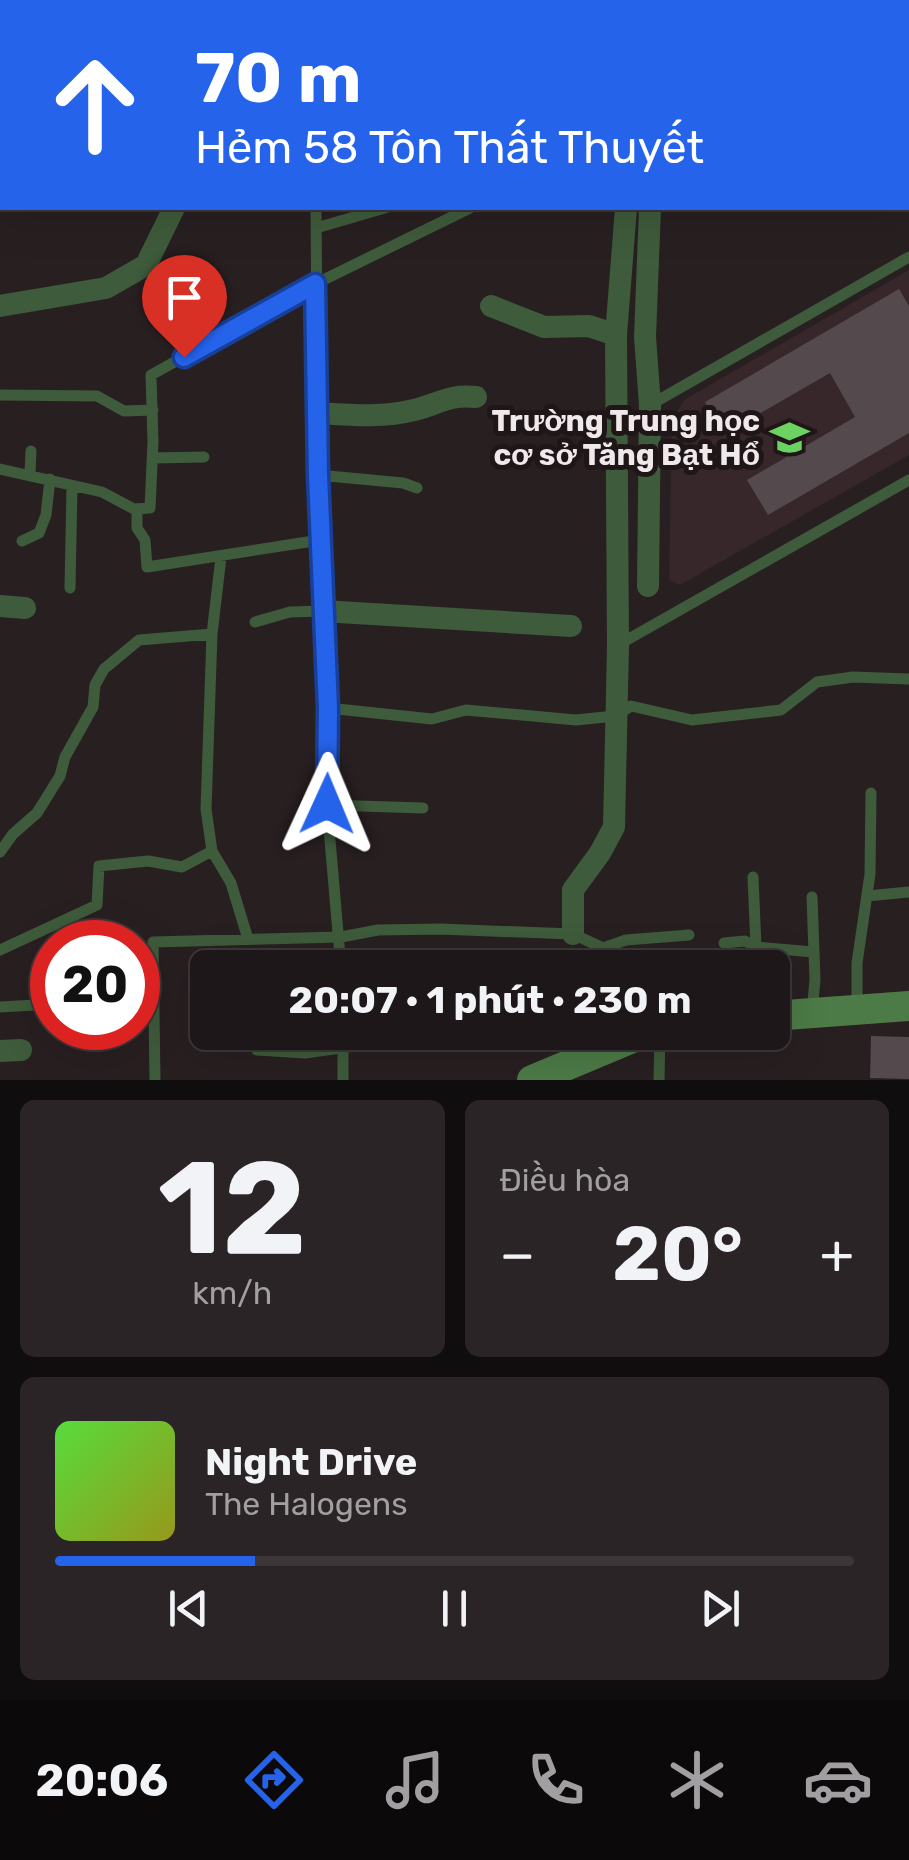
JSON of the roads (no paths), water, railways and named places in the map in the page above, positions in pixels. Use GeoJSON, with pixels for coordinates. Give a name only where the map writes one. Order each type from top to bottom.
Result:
{"type":"FeatureCollection","features":[{"type":"Feature","properties":{"kind":"street"},"geometry":{"type":"LineString","coordinates":[[0,306],[106,288],[146,265],[173,210]]}},
{"type":"Feature","properties":{"kind":"street"},"geometry":{"type":"LineString","coordinates":[[574,934],[573,890],[614,827],[618,645],[616,335],[626,210]]}},
{"type":"Feature","properties":{"kind":"street"},"geometry":{"type":"LineString","coordinates":[[648,586],[650,405],[645,337],[650,210]]}},
{"type":"Feature","properties":{"kind":"street"},"geometry":{"type":"LineString","coordinates":[[491,306],[544,327],[589,326],[616,335]]}},
{"type":"Feature","properties":{"kind":"street"},"geometry":{"type":"LineString","coordinates":[[318,413],[365,417],[414,410],[455,395],[476,396]]}},
{"type":"Feature","properties":{"kind":"street"},"geometry":{"type":"LineString","coordinates":[[0,606],[25,608]]}},
{"type":"Feature","properties":{"kind":"street"},"geometry":{"type":"LineString","coordinates":[[322,611],[571,626]]}},
{"type":"Feature","properties":{"kind":"street"},"geometry":{"type":"LineString","coordinates":[[790,1014],[909,1006]]}},
{"type":"Feature","properties":{"kind":"street"},"geometry":{"type":"LineString","coordinates":[[532,1080],[591,1050]]}},
{"type":"Feature","properties":{"kind":"lane"},"geometry":{"type":"LineString","coordinates":[[316,210],[327,804],[341,950]]}},
{"type":"Feature","properties":{"kind":"lane"},"geometry":{"type":"LineString","coordinates":[[316,228],[378,210]]}},
{"type":"Feature","properties":{"kind":"lane"},"geometry":{"type":"LineString","coordinates":[[0,470],[102,492],[137,509],[150,508],[152,375],[315,284],[466,210]]}},
{"type":"Feature","properties":{"kind":"lane"},"geometry":{"type":"LineString","coordinates":[[650,405],[909,257]]}},
{"type":"Feature","properties":{"kind":"lane"},"geometry":{"type":"LineString","coordinates":[[0,394],[97,396],[124,411],[153,410]]}},
{"type":"Feature","properties":{"kind":"lane"},"geometry":{"type":"LineString","coordinates":[[30,474],[31,451]]}},
{"type":"Feature","properties":{"kind":"lane"},"geometry":{"type":"LineString","coordinates":[[153,458],[204,457]]}},
{"type":"Feature","properties":{"kind":"lane"},"geometry":{"type":"LineString","coordinates":[[318,475],[403,482],[417,488]]}},
{"type":"Feature","properties":{"kind":"lane"},"geometry":{"type":"LineString","coordinates":[[22,541],[38,533],[46,515],[50,479]]}},
{"type":"Feature","properties":{"kind":"lane"},"geometry":{"type":"LineString","coordinates":[[618,645],[909,480]]}},
{"type":"Feature","properties":{"kind":"lane"},"geometry":{"type":"LineString","coordinates":[[70,588],[72,486]]}},
{"type":"Feature","properties":{"kind":"lane"},"geometry":{"type":"LineString","coordinates":[[137,509],[137,528],[145,540],[146,568],[320,540]]}},
{"type":"Feature","properties":{"kind":"lane"},"geometry":{"type":"LineString","coordinates":[[220,557],[212,634],[206,810],[212,851],[231,883],[248,938]]}},
{"type":"Feature","properties":{"kind":"lane"},"geometry":{"type":"LineString","coordinates":[[256,622],[290,612],[322,611]]}},
{"type":"Feature","properties":{"kind":"lane"},"geometry":{"type":"LineString","coordinates":[[0,852],[37,813],[60,776],[65,757],[93,706],[95,685],[104,669],[139,640],[212,634]]}},
{"type":"Feature","properties":{"kind":"lane"},"geometry":{"type":"LineString","coordinates":[[328,708],[432,719],[466,710],[576,720],[615,716],[631,706],[692,720],[780,710],[816,682],[853,677],[909,680]]}},
{"type":"Feature","properties":{"kind":"lane"},"geometry":{"type":"LineString","coordinates":[[857,1009],[871,794]]}},
{"type":"Feature","properties":{"kind":"lane"},"geometry":{"type":"LineString","coordinates":[[327,804],[423,808]]}},
{"type":"Feature","properties":{"kind":"lane"},"geometry":{"type":"LineString","coordinates":[[0,950],[97,906],[99,866],[148,861],[182,867],[212,851]]}},
{"type":"Feature","properties":{"kind":"lane"},"geometry":{"type":"LineString","coordinates":[[753,877],[756,947]]}},
{"type":"Feature","properties":{"kind":"lane"},"geometry":{"type":"LineString","coordinates":[[867,896],[909,892]]}},
{"type":"Feature","properties":{"kind":"lane"},"geometry":{"type":"LineString","coordinates":[[812,896],[812,1012]]}},
{"type":"Feature","properties":{"kind":"lane"},"geometry":{"type":"LineString","coordinates":[[160,942],[341,937],[378,930],[440,928],[574,934],[603,948],[626,940],[688,935]]}},
{"type":"Feature","properties":{"kind":"lane"},"geometry":{"type":"LineString","coordinates":[[724,943],[745,941],[756,947],[813,952]]}},
{"type":"Feature","properties":{"kind":"lane"},"geometry":{"type":"LineString","coordinates":[[0,1007],[30,1005]]}},
{"type":"Feature","properties":{"kind":"lane"},"geometry":{"type":"LineString","coordinates":[[154,1050],[155,1080]]}},
{"type":"Feature","properties":{"kind":"lane"},"geometry":{"type":"LineString","coordinates":[[257,1050],[328,1050]]}},
{"type":"Feature","properties":{"kind":"lane"},"geometry":{"type":"LineString","coordinates":[[343,1050],[344,1080]]}},
{"type":"Feature","properties":{"kind":"lane"},"geometry":{"type":"LineString","coordinates":[[658,1080],[659,1050]]}},
{"type":"Feature","properties":{"kind":"place","name":"Trường Trung học cơ sở Tăng Bạt Hổ"},"geometry":{"type":"Point","coordinates":[790,438]}}]}
